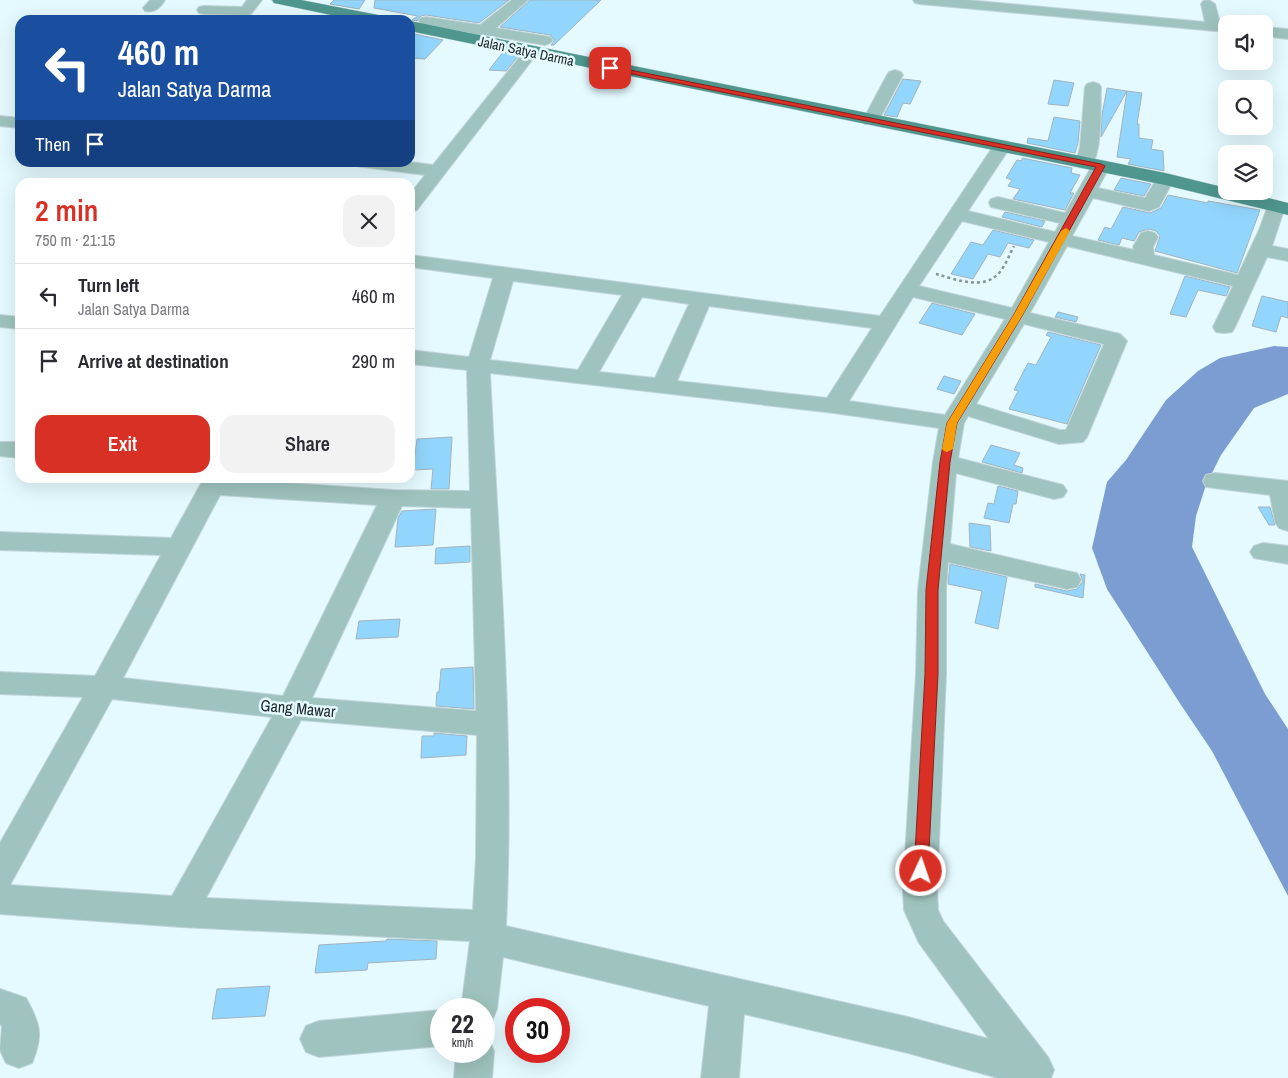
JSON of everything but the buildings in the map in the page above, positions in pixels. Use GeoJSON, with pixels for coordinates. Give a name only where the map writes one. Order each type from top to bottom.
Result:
{"type":"FeatureCollection","features":[{"type":"Feature","properties":{"kind":"main road"},"geometry":{"type":"LineString","coordinates":[[279,0],[353,15]]}},
{"type":"Feature","properties":{"kind":"main road","name":"Jalan Satya Darma"},"geometry":{"type":"LineString","coordinates":[[418,24],[478,35],[531,52],[1165,179],[1282,208]]}},
{"type":"Feature","properties":{"kind":"street"},"geometry":{"type":"LineString","coordinates":[[204,10],[246,11],[255,0]]}},
{"type":"Feature","properties":{"kind":"street"},"geometry":{"type":"LineString","coordinates":[[478,35],[521,0]]}},
{"type":"Feature","properties":{"kind":"street"},"geometry":{"type":"LineString","coordinates":[[920,0],[1218,28]]}},
{"type":"Feature","properties":{"kind":"street"},"geometry":{"type":"LineString","coordinates":[[1127,0],[1128,20]]}},
{"type":"Feature","properties":{"kind":"street"},"geometry":{"type":"LineString","coordinates":[[1208,4],[1218,24]]}},
{"type":"Feature","properties":{"kind":"street"},"geometry":{"type":"LineString","coordinates":[[1273,33],[1288,34]]}},
{"type":"Feature","properties":{"kind":"street"},"geometry":{"type":"LineString","coordinates":[[478,35],[545,40]]}},
{"type":"Feature","properties":{"kind":"street"},"geometry":{"type":"LineString","coordinates":[[415,200],[531,52]]}},
{"type":"Feature","properties":{"kind":"street"},"geometry":{"type":"LineString","coordinates":[[871,120],[896,75]]}},
{"type":"Feature","properties":{"kind":"street"},"geometry":{"type":"LineString","coordinates":[[1040,1074],[931,932],[920,910],[931,674],[934,550],[945,462],[957,415],[1018,316],[1088,191],[1093,164],[1089,147],[1093,87]]}},
{"type":"Feature","properties":{"kind":"street"},"geometry":{"type":"LineString","coordinates":[[0,121],[15,122]]}},
{"type":"Feature","properties":{"kind":"street"},"geometry":{"type":"LineString","coordinates":[[834,406],[919,270],[1002,146]]}},
{"type":"Feature","properties":{"kind":"street"},"geometry":{"type":"LineString","coordinates":[[405,167],[439,171]]}},
{"type":"Feature","properties":{"kind":"street"},"geometry":{"type":"LineString","coordinates":[[1088,191],[1149,205],[1152,203],[1165,179]]}},
{"type":"Feature","properties":{"kind":"street"},"geometry":{"type":"LineString","coordinates":[[998,203],[1142,258],[1193,261],[1245,283]]}},
{"type":"Feature","properties":{"kind":"street"},"geometry":{"type":"LineString","coordinates":[[1224,327],[1259,249],[1282,208]]}},
{"type":"Feature","properties":{"kind":"street"},"geometry":{"type":"LineString","coordinates":[[956,214],[1066,230]]}},
{"type":"Feature","properties":{"kind":"street"},"geometry":{"type":"LineString","coordinates":[[1142,258],[1145,253],[1143,247],[1148,237]]}},
{"type":"Feature","properties":{"kind":"street"},"geometry":{"type":"LineString","coordinates":[[1259,249],[1288,255]]}},
{"type":"Feature","properties":{"kind":"street"},"geometry":{"type":"LineString","coordinates":[[415,262],[886,323]]}},
{"type":"Feature","properties":{"kind":"street"},"geometry":{"type":"LineString","coordinates":[[481,998],[493,857],[492,724],[478,364],[505,273]]}},
{"type":"Feature","properties":{"kind":"street"},"geometry":{"type":"LineString","coordinates":[[585,376],[636,289]]}},
{"type":"Feature","properties":{"kind":"street"},"geometry":{"type":"LineString","coordinates":[[415,358],[585,376],[925,418],[957,415],[1059,437],[1075,437],[1116,341],[907,289]]}},
{"type":"Feature","properties":{"kind":"street"},"geometry":{"type":"LineString","coordinates":[[663,386],[702,299]]}},
{"type":"Feature","properties":{"kind":"street"},"geometry":{"type":"LineString","coordinates":[[0,321],[15,322]]}},
{"type":"Feature","properties":{"kind":"street"},"geometry":{"type":"LineString","coordinates":[[0,449],[15,450]]}},
{"type":"Feature","properties":{"kind":"street"},"geometry":{"type":"LineString","coordinates":[[945,462],[1054,491]]}},
{"type":"Feature","properties":{"kind":"street"},"geometry":{"type":"LineString","coordinates":[[1214,481],[1285,489],[1288,522]]}},
{"type":"Feature","properties":{"kind":"street"},"geometry":{"type":"LineString","coordinates":[[0,874],[104,687],[213,483]]}},
{"type":"Feature","properties":{"kind":"street"},"geometry":{"type":"LineString","coordinates":[[225,483],[393,498],[484,500]]}},
{"type":"Feature","properties":{"kind":"street"},"geometry":{"type":"LineString","coordinates":[[181,912],[292,708],[393,498]]}},
{"type":"Feature","properties":{"kind":"street"},"geometry":{"type":"LineString","coordinates":[[0,541],[178,547]]}},
{"type":"Feature","properties":{"kind":"street"},"geometry":{"type":"LineString","coordinates":[[934,550],[1067,580]]}},
{"type":"Feature","properties":{"kind":"street","name":"Gang Mawar"},"geometry":{"type":"LineString","coordinates":[[0,682],[104,687],[292,708],[492,724]]}},
{"type":"Feature","properties":{"kind":"street"},"geometry":{"type":"LineString","coordinates":[[0,899],[488,932],[728,994],[908,1035],[1040,1074]]}},
{"type":"Feature","properties":{"kind":"street"},"geometry":{"type":"LineString","coordinates":[[720,1078],[728,994]]}},
{"type":"Feature","properties":{"kind":"street"},"geometry":{"type":"LineString","coordinates":[[0,1006],[13,1010],[21,1025],[19,1050]]}},
{"type":"Feature","properties":{"kind":"street"},"geometry":{"type":"LineString","coordinates":[[319,1039],[430,1029]]}},
{"type":"Feature","properties":{"kind":"street"},"geometry":{"type":"LineString","coordinates":[[473,1078],[475,1063]]}},
{"type":"Feature","properties":{"kind":"path"},"geometry":{"type":"LineString","coordinates":[[919,270],[973,282],[984,282],[994,278],[1000,272],[1014,246]]}},
{"type":"Feature","properties":{"kind":"water"},"geometry":{"type":"Polygon","coordinates":[[[1274,346],[1288,347],[1288,394],[1254,408],[1221,455],[1206,485],[1196,516],[1192,547],[1265,694],[1288,729],[1288,896],[1212,751],[1107,589],[1092,548],[1107,482],[1126,460],[1166,400],[1198,371],[1220,358],[1274,346]]]}},
{"type":"Feature","properties":{"kind":"slow traffic"},"geometry":{"type":"LineString","coordinates":[[947,449],[952,423],[1018,316],[1066,231]]}},
{"type":"Feature","properties":{"kind":"route"},"geometry":{"type":"LineString","coordinates":[[610,68],[1101,166],[1018,316],[952,423],[934,550],[931,674],[921,871]]}}]}
